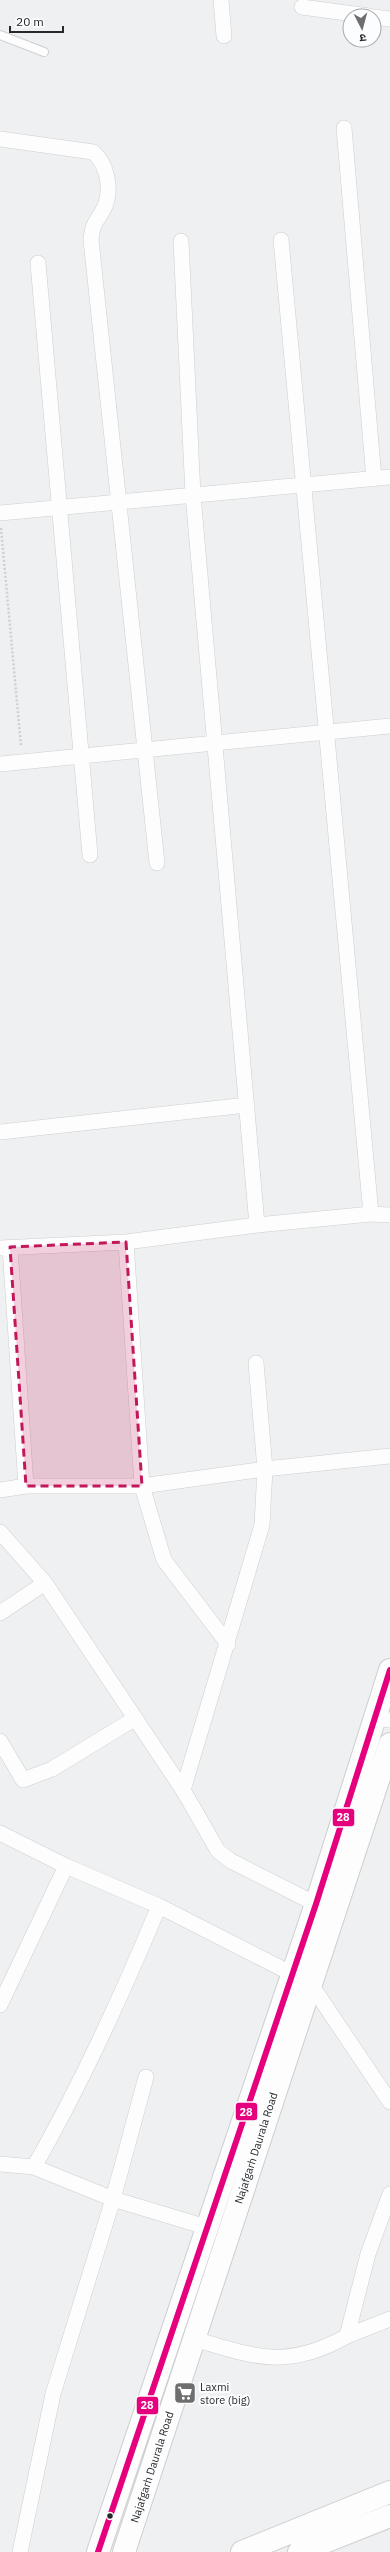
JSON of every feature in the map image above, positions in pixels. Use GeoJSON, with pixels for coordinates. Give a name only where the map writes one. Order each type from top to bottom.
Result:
{"type":"FeatureCollection","features":[{"type":"Feature","properties":{"kind":"main road","name":"Najafgarh Daurala Road"},"geometry":{"type":"LineString","coordinates":[[98,2552],[291,1974],[382,1719],[390,1670]]}},
{"type":"Feature","properties":{"kind":"main road","name":"Najafgarh Daurala Road"},"geometry":{"type":"LineString","coordinates":[[124,2552],[310,1983],[390,1744]]}},
{"type":"Feature","properties":{"kind":"main road"},"geometry":{"type":"LineString","coordinates":[[242,2552],[390,2492]]}},
{"type":"Feature","properties":{"kind":"main road"},"geometry":{"type":"LineString","coordinates":[[299,2552],[390,2516]]}},
{"type":"Feature","properties":{"kind":"street"},"geometry":{"type":"LineString","coordinates":[[221,0],[224,36]]}},
{"type":"Feature","properties":{"kind":"street"},"geometry":{"type":"LineString","coordinates":[[302,7],[342,12]]}},
{"type":"Feature","properties":{"kind":"street"},"geometry":{"type":"LineString","coordinates":[[344,128],[374,479]]}},
{"type":"Feature","properties":{"kind":"street"},"geometry":{"type":"LineString","coordinates":[[0,139],[93,152],[101,159],[105,168],[107,196],[104,207],[95,219],[91,240],[143,750],[157,863]]}},
{"type":"Feature","properties":{"kind":"street"},"geometry":{"type":"LineString","coordinates":[[281,240],[371,1214]]}},
{"type":"Feature","properties":{"kind":"street"},"geometry":{"type":"LineString","coordinates":[[181,241],[193,495],[257,1225]]}},
{"type":"Feature","properties":{"kind":"street"},"geometry":{"type":"LineString","coordinates":[[38,263],[90,855]]}},
{"type":"Feature","properties":{"kind":"street"},"geometry":{"type":"LineString","coordinates":[[0,513],[390,477]]}},
{"type":"Feature","properties":{"kind":"street"},"geometry":{"type":"LineString","coordinates":[[0,764],[390,726]]}},
{"type":"Feature","properties":{"kind":"street"},"geometry":{"type":"LineString","coordinates":[[0,1132],[247,1105]]}},
{"type":"Feature","properties":{"kind":"street"},"geometry":{"type":"LineString","coordinates":[[26,1486],[5,1248],[126,1242],[257,1225],[371,1214],[390,1215]]}},
{"type":"Feature","properties":{"kind":"street"},"geometry":{"type":"LineString","coordinates":[[126,1242],[142,1486],[164,1560],[228,1644]]}},
{"type":"Feature","properties":{"kind":"street"},"geometry":{"type":"LineString","coordinates":[[183,1790],[228,1644],[262,1525],[265,1469],[256,1363]]}},
{"type":"Feature","properties":{"kind":"street"},"geometry":{"type":"LineString","coordinates":[[0,1490],[26,1486],[142,1486],[265,1469],[390,1456]]}},
{"type":"Feature","properties":{"kind":"street"},"geometry":{"type":"LineString","coordinates":[[0,1532],[45,1583],[134,1719],[183,1790],[218,1851],[231,1861],[316,1904]]}},
{"type":"Feature","properties":{"kind":"street"},"geometry":{"type":"LineString","coordinates":[[0,1613],[45,1583]]}},
{"type":"Feature","properties":{"kind":"street"},"geometry":{"type":"LineString","coordinates":[[0,1741],[23,1780],[52,1769],[134,1719]]}},
{"type":"Feature","properties":{"kind":"street"},"geometry":{"type":"LineString","coordinates":[[0,1833],[66,1866],[159,1906],[310,1983],[390,2102]]}},
{"type":"Feature","properties":{"kind":"street"},"geometry":{"type":"LineString","coordinates":[[0,2005],[66,1866]]}},
{"type":"Feature","properties":{"kind":"street"},"geometry":{"type":"LineString","coordinates":[[34,2167],[79,2085],[121,1996],[159,1906]]}},
{"type":"Feature","properties":{"kind":"street"},"geometry":{"type":"LineString","coordinates":[[20,2552],[53,2394],[113,2199],[146,2077]]}},
{"type":"Feature","properties":{"kind":"street"},"geometry":{"type":"LineString","coordinates":[[0,2164],[34,2167],[113,2199],[206,2227]]}},
{"type":"Feature","properties":{"kind":"street"},"geometry":{"type":"LineString","coordinates":[[347,2336],[368,2254],[390,2194]]}},
{"type":"Feature","properties":{"kind":"street"},"geometry":{"type":"LineString","coordinates":[[194,2339],[253,2357],[277,2359],[301,2354],[390,2319]]}},
{"type":"Feature","properties":{"kind":"lane"},"geometry":{"type":"LineString","coordinates":[[0,35],[44,52]]}},
{"type":"Feature","properties":{"kind":"path"},"geometry":{"type":"LineString","coordinates":[[0,513],[22,762]]}},
{"type":"Feature","properties":{"kind":"highlighted area"},"geometry":{"type":"Polygon","coordinates":[[[126,1242],[142,1486],[26,1486],[10,1247],[126,1242]]]}},
{"type":"Feature","properties":{"kind":"transit line","name":"28"},"geometry":{"type":"LineString","coordinates":[[98,2552],[316,1904],[390,1670]]}},
{"type":"Feature","properties":{"kind":"place","name":"Laxmi store (big)"},"geometry":{"type":"Point","coordinates":[185,2393]}}]}
